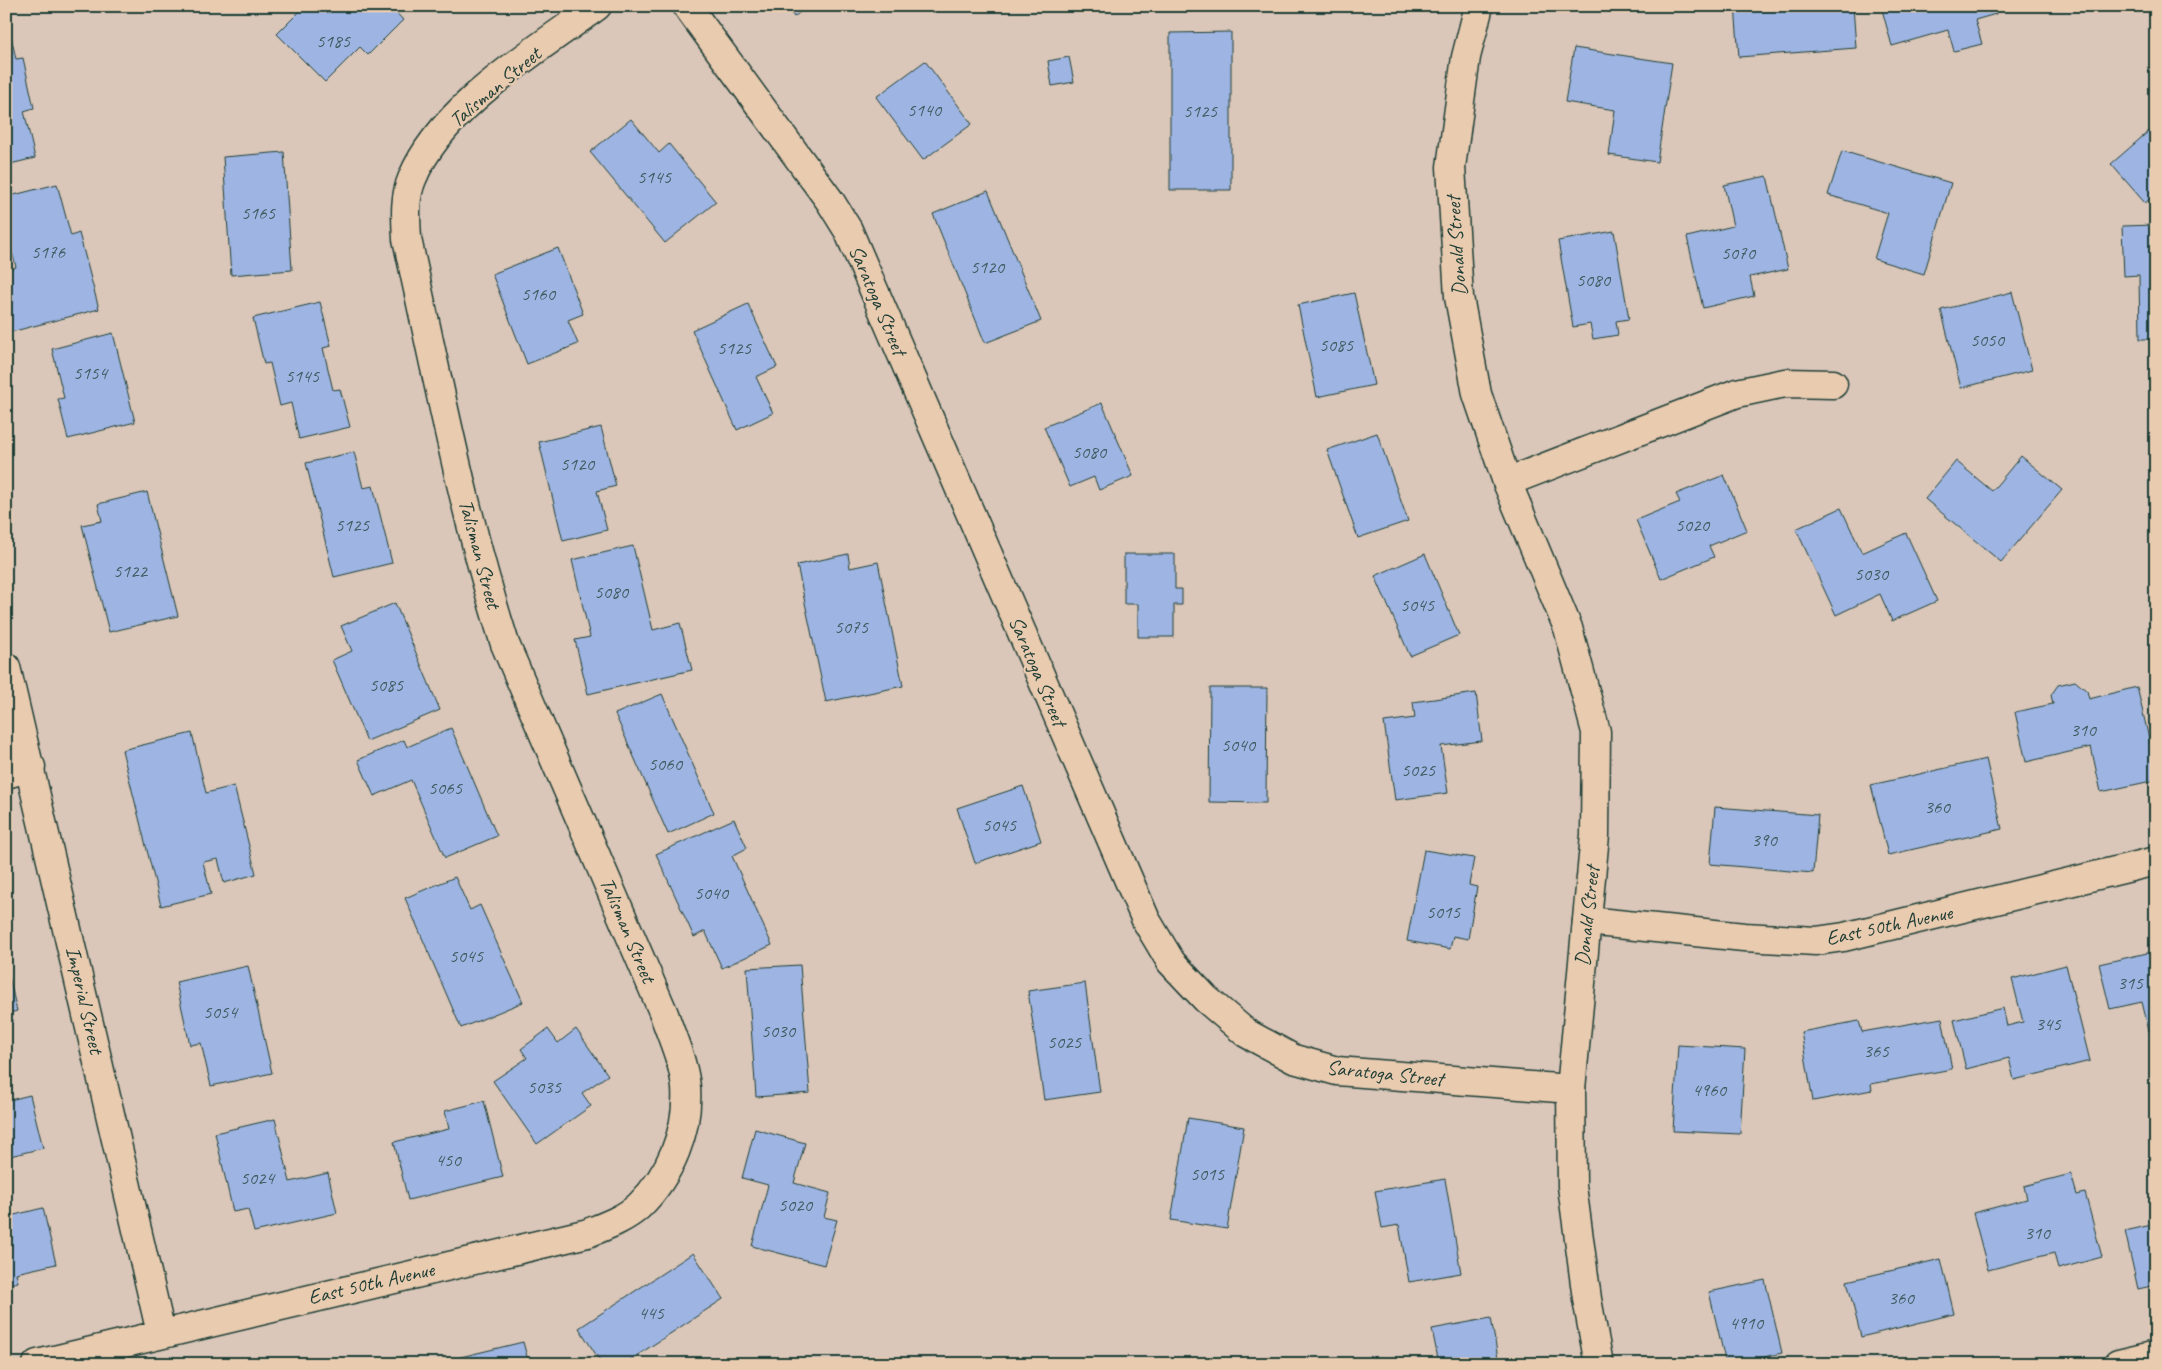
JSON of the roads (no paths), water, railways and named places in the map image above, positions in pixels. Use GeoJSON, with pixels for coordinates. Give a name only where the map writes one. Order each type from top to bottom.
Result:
{"type":"FeatureCollection","features":[{"type":"Feature","properties":{"kind":"street","name":"Talisman Street"},"geometry":{"type":"LineString","coordinates":[[597,6],[492,83],[454,118],[427,150],[411,180],[405,212],[406,230],[466,506],[487,588],[506,644],[664,1014],[678,1054],[686,1087],[685,1121],[675,1154]]}},
{"type":"Feature","properties":{"kind":"street","name":"Saratoga Street"},"geometry":{"type":"LineString","coordinates":[[686,6],[820,186],[848,230],[1146,920],[1171,962],[1206,999],[1246,1033],[1294,1059],[1337,1071],[1570,1089]]}},
{"type":"Feature","properties":{"kind":"street","name":"Donald Street"},"geometry":{"type":"LineString","coordinates":[[1479,6],[1466,57],[1451,167],[1459,297],[1476,394],[1507,482],[1568,628],[1596,732],[1595,835],[1570,1089],[1572,1186],[1587,1299],[1599,1364]]}},
{"type":"Feature","properties":{"kind":"street"},"geometry":{"type":"LineString","coordinates":[[1507,482],[1737,393],[1784,383],[1832,384]]}},
{"type":"Feature","properties":{"kind":"street","name":"Imperial Street"},"geometry":{"type":"LineString","coordinates":[[6,667],[19,770],[161,1333]]}},
{"type":"Feature","properties":{"kind":"street","name":"East 50th Avenue"},"geometry":{"type":"LineString","coordinates":[[1587,921],[1744,937],[1816,941],[1844,937],[2156,861]]}},
{"type":"Feature","properties":{"kind":"street","name":"East 50th Avenue"},"geometry":{"type":"LineString","coordinates":[[37,1364],[588,1232],[614,1222],[638,1206],[660,1180],[675,1154]]}},
{"type":"Feature","properties":{"kind":"street"},"geometry":{"type":"LineString","coordinates":[[2118,1364],[2156,1355]]}}]}
